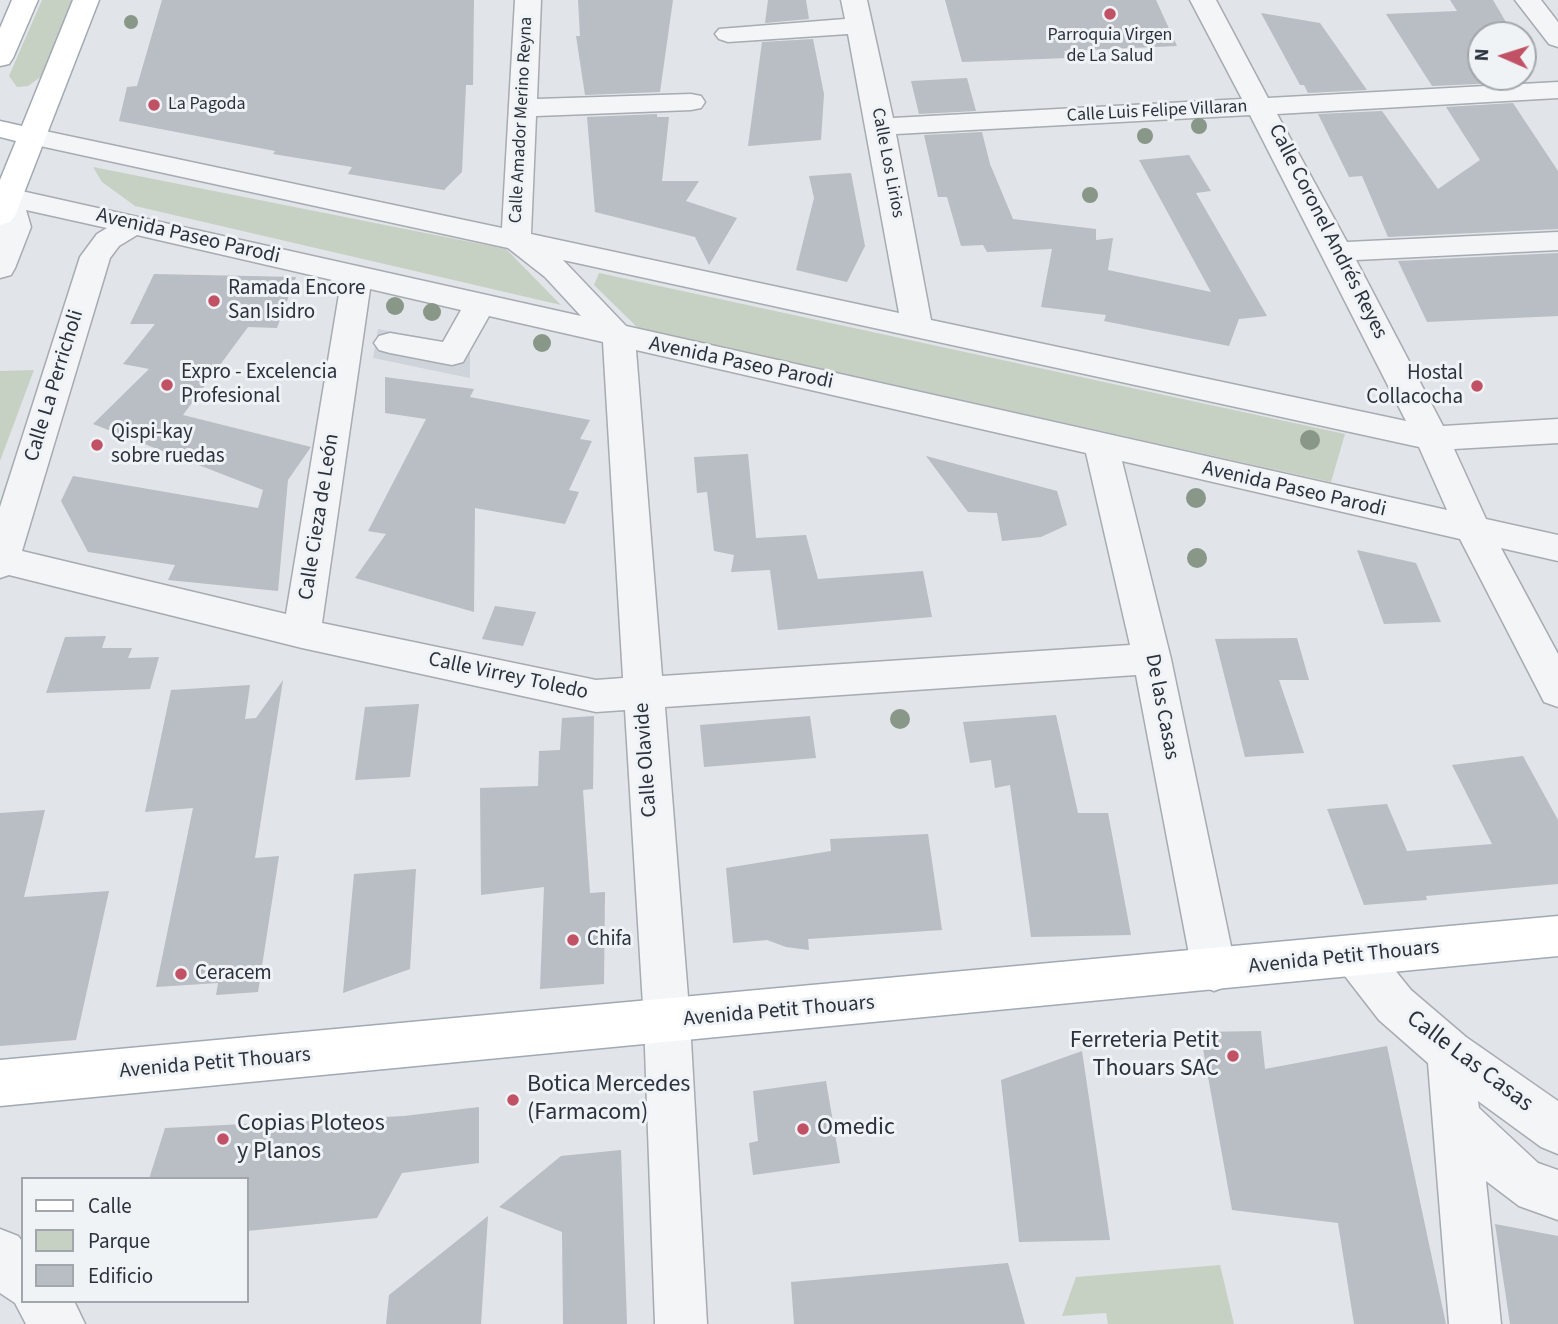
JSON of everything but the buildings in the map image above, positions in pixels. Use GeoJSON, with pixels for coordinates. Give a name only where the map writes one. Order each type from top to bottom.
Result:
{"type":"FeatureCollection","features":[{"type":"Feature","properties":{"kind":"main road"},"geometry":{"type":"LineString","coordinates":[[0,58],[25,0]]}},
{"type":"Feature","properties":{"kind":"main road"},"geometry":{"type":"LineString","coordinates":[[3,203],[86,0]]}},
{"type":"Feature","properties":{"kind":"main road"},"geometry":{"type":"LineString","coordinates":[[0,129],[31,136]]}},
{"type":"Feature","properties":{"kind":"main road","name":"Avenida Petit Thouars"},"geometry":{"type":"LineString","coordinates":[[0,1083],[1558,936]]}},
{"type":"Feature","properties":{"kind":"street","name":"Calle Amador Merino Reyna"},"geometry":{"type":"LineString","coordinates":[[516,240],[528,0]]}},
{"type":"Feature","properties":{"kind":"street","name":"Calle Coronel Andrés Reyes"},"geometry":{"type":"LineString","coordinates":[[1203,0],[1262,106],[1432,438],[1474,531],[1558,691]]}},
{"type":"Feature","properties":{"kind":"street"},"geometry":{"type":"LineString","coordinates":[[1528,0],[1558,39]]}},
{"type":"Feature","properties":{"kind":"street"},"geometry":{"type":"LineString","coordinates":[[728,34],[857,13]]}},
{"type":"Feature","properties":{"kind":"street","name":"Calle Los Lirios"},"geometry":{"type":"LineString","coordinates":[[857,13],[881,127],[917,327]]}},
{"type":"Feature","properties":{"kind":"street","name":"Calle Luis Felipe Villaran"},"geometry":{"type":"LineString","coordinates":[[881,127],[1556,93]]}},
{"type":"Feature","properties":{"kind":"street"},"geometry":{"type":"LineString","coordinates":[[523,108],[691,102]]}},
{"type":"Feature","properties":{"kind":"street"},"geometry":{"type":"LineString","coordinates":[[31,136],[1432,438],[1558,431]]}},
{"type":"Feature","properties":{"kind":"street"},"geometry":{"type":"LineString","coordinates":[[0,268],[16,227],[3,203]]}},
{"type":"Feature","properties":{"kind":"street","name":"Avenida Paseo Parodi"},"geometry":{"type":"LineString","coordinates":[[3,203],[134,225],[619,338],[1558,548]]}},
{"type":"Feature","properties":{"kind":"street","name":"Calle La Perricholi"},"geometry":{"type":"LineString","coordinates":[[1,561],[95,257],[108,240],[134,225]]}},
{"type":"Feature","properties":{"kind":"street"},"geometry":{"type":"LineString","coordinates":[[516,240],[556,270],[619,338]]}},
{"type":"Feature","properties":{"kind":"street"},"geometry":{"type":"LineString","coordinates":[[1337,252],[1558,241]]}},
{"type":"Feature","properties":{"kind":"street","name":"Calle Cieza de León"},"geometry":{"type":"LineString","coordinates":[[302,633],[357,276]]}},
{"type":"Feature","properties":{"kind":"street"},"geometry":{"type":"LineString","coordinates":[[390,343],[452,354],[479,305]]}},
{"type":"Feature","properties":{"kind":"street","name":"Calle Olavide"},"geometry":{"type":"LineString","coordinates":[[619,338],[667,1022],[681,1324]]}},
{"type":"Feature","properties":{"kind":"street","name":"De las Casas"},"geometry":{"type":"LineString","coordinates":[[1101,446],[1152,659],[1214,970]]}},
{"type":"Feature","properties":{"kind":"street","name":"Calle Virrey Toledo"},"geometry":{"type":"LineString","coordinates":[[1,561],[302,633],[596,696],[1152,659]]}},
{"type":"Feature","properties":{"kind":"street","name":"Calle Las Casas"},"geometry":{"type":"LineString","coordinates":[[1357,957],[1395,1005],[1450,1053],[1558,1130]]}},
{"type":"Feature","properties":{"kind":"street"},"geometry":{"type":"LineString","coordinates":[[1450,1053],[1475,1324]]}},
{"type":"Feature","properties":{"kind":"street"},"geometry":{"type":"LineString","coordinates":[[1456,1119],[1521,1180],[1536,1189],[1558,1195]]}},
{"type":"Feature","properties":{"kind":"street"},"geometry":{"type":"LineString","coordinates":[[0,1254],[21,1279]]}},
{"type":"Feature","properties":{"kind":"street"},"geometry":{"type":"LineString","coordinates":[[42,1303],[59,1324]]}},
{"type":"Feature","properties":{"kind":"shaded area"},"geometry":{"type":"Polygon","coordinates":[[[378,329],[470,347],[470,378],[373,358],[378,329]]]}},
{"type":"Feature","properties":{"kind":"green space"},"geometry":{"type":"Polygon","coordinates":[[[42,0],[72,0],[42,76],[28,86],[17,87],[9,76],[42,0]]]}},
{"type":"Feature","properties":{"kind":"green space"},"geometry":{"type":"Polygon","coordinates":[[[93,167],[506,249],[561,305],[135,206],[102,182],[93,167]]]}},
{"type":"Feature","properties":{"kind":"green space"},"geometry":{"type":"Polygon","coordinates":[[[599,273],[1345,434],[1331,482],[638,328],[594,285],[599,273]]]}},
{"type":"Feature","properties":{"kind":"green space"},"geometry":{"type":"Polygon","coordinates":[[[34,370],[0,461],[0,371],[34,370]]]}},
{"type":"Feature","properties":{"kind":"green space"},"geometry":{"type":"Polygon","coordinates":[[[1220,1265],[1234,1324],[1108,1324],[1106,1313],[1062,1316],[1076,1277],[1220,1265]]]}},
{"type":"Feature","properties":{"kind":"place","name":"Parroquia Virgen de La Salud"},"geometry":{"type":"Point","coordinates":[1110,14]}},
{"type":"Feature","properties":{"kind":"place","name":"La Pagoda"},"geometry":{"type":"Point","coordinates":[154,105]}},
{"type":"Feature","properties":{"kind":"place","name":"Ramada Encore San Isidro"},"geometry":{"type":"Point","coordinates":[214,301]}},
{"type":"Feature","properties":{"kind":"place","name":"Expro - Excelencia Profesional"},"geometry":{"type":"Point","coordinates":[167,385]}},
{"type":"Feature","properties":{"kind":"place","name":"Hostal Collacocha"},"geometry":{"type":"Point","coordinates":[1477,386]}},
{"type":"Feature","properties":{"kind":"place","name":"Qispi-kay sobre ruedas"},"geometry":{"type":"Point","coordinates":[97,445]}},
{"type":"Feature","properties":{"kind":"place","name":"Chifa"},"geometry":{"type":"Point","coordinates":[573,940]}},
{"type":"Feature","properties":{"kind":"place","name":"Ceracem"},"geometry":{"type":"Point","coordinates":[181,974]}},
{"type":"Feature","properties":{"kind":"place","name":"Ferreteria Petit Thouars SAC"},"geometry":{"type":"Point","coordinates":[1233,1056]}},
{"type":"Feature","properties":{"kind":"place","name":"Botica Mercedes (Farmacom)"},"geometry":{"type":"Point","coordinates":[513,1100]}},
{"type":"Feature","properties":{"kind":"place","name":"Omedic"},"geometry":{"type":"Point","coordinates":[803,1129]}},
{"type":"Feature","properties":{"kind":"place","name":"Copias Ploteos y Planos"},"geometry":{"type":"Point","coordinates":[223,1139]}}]}
